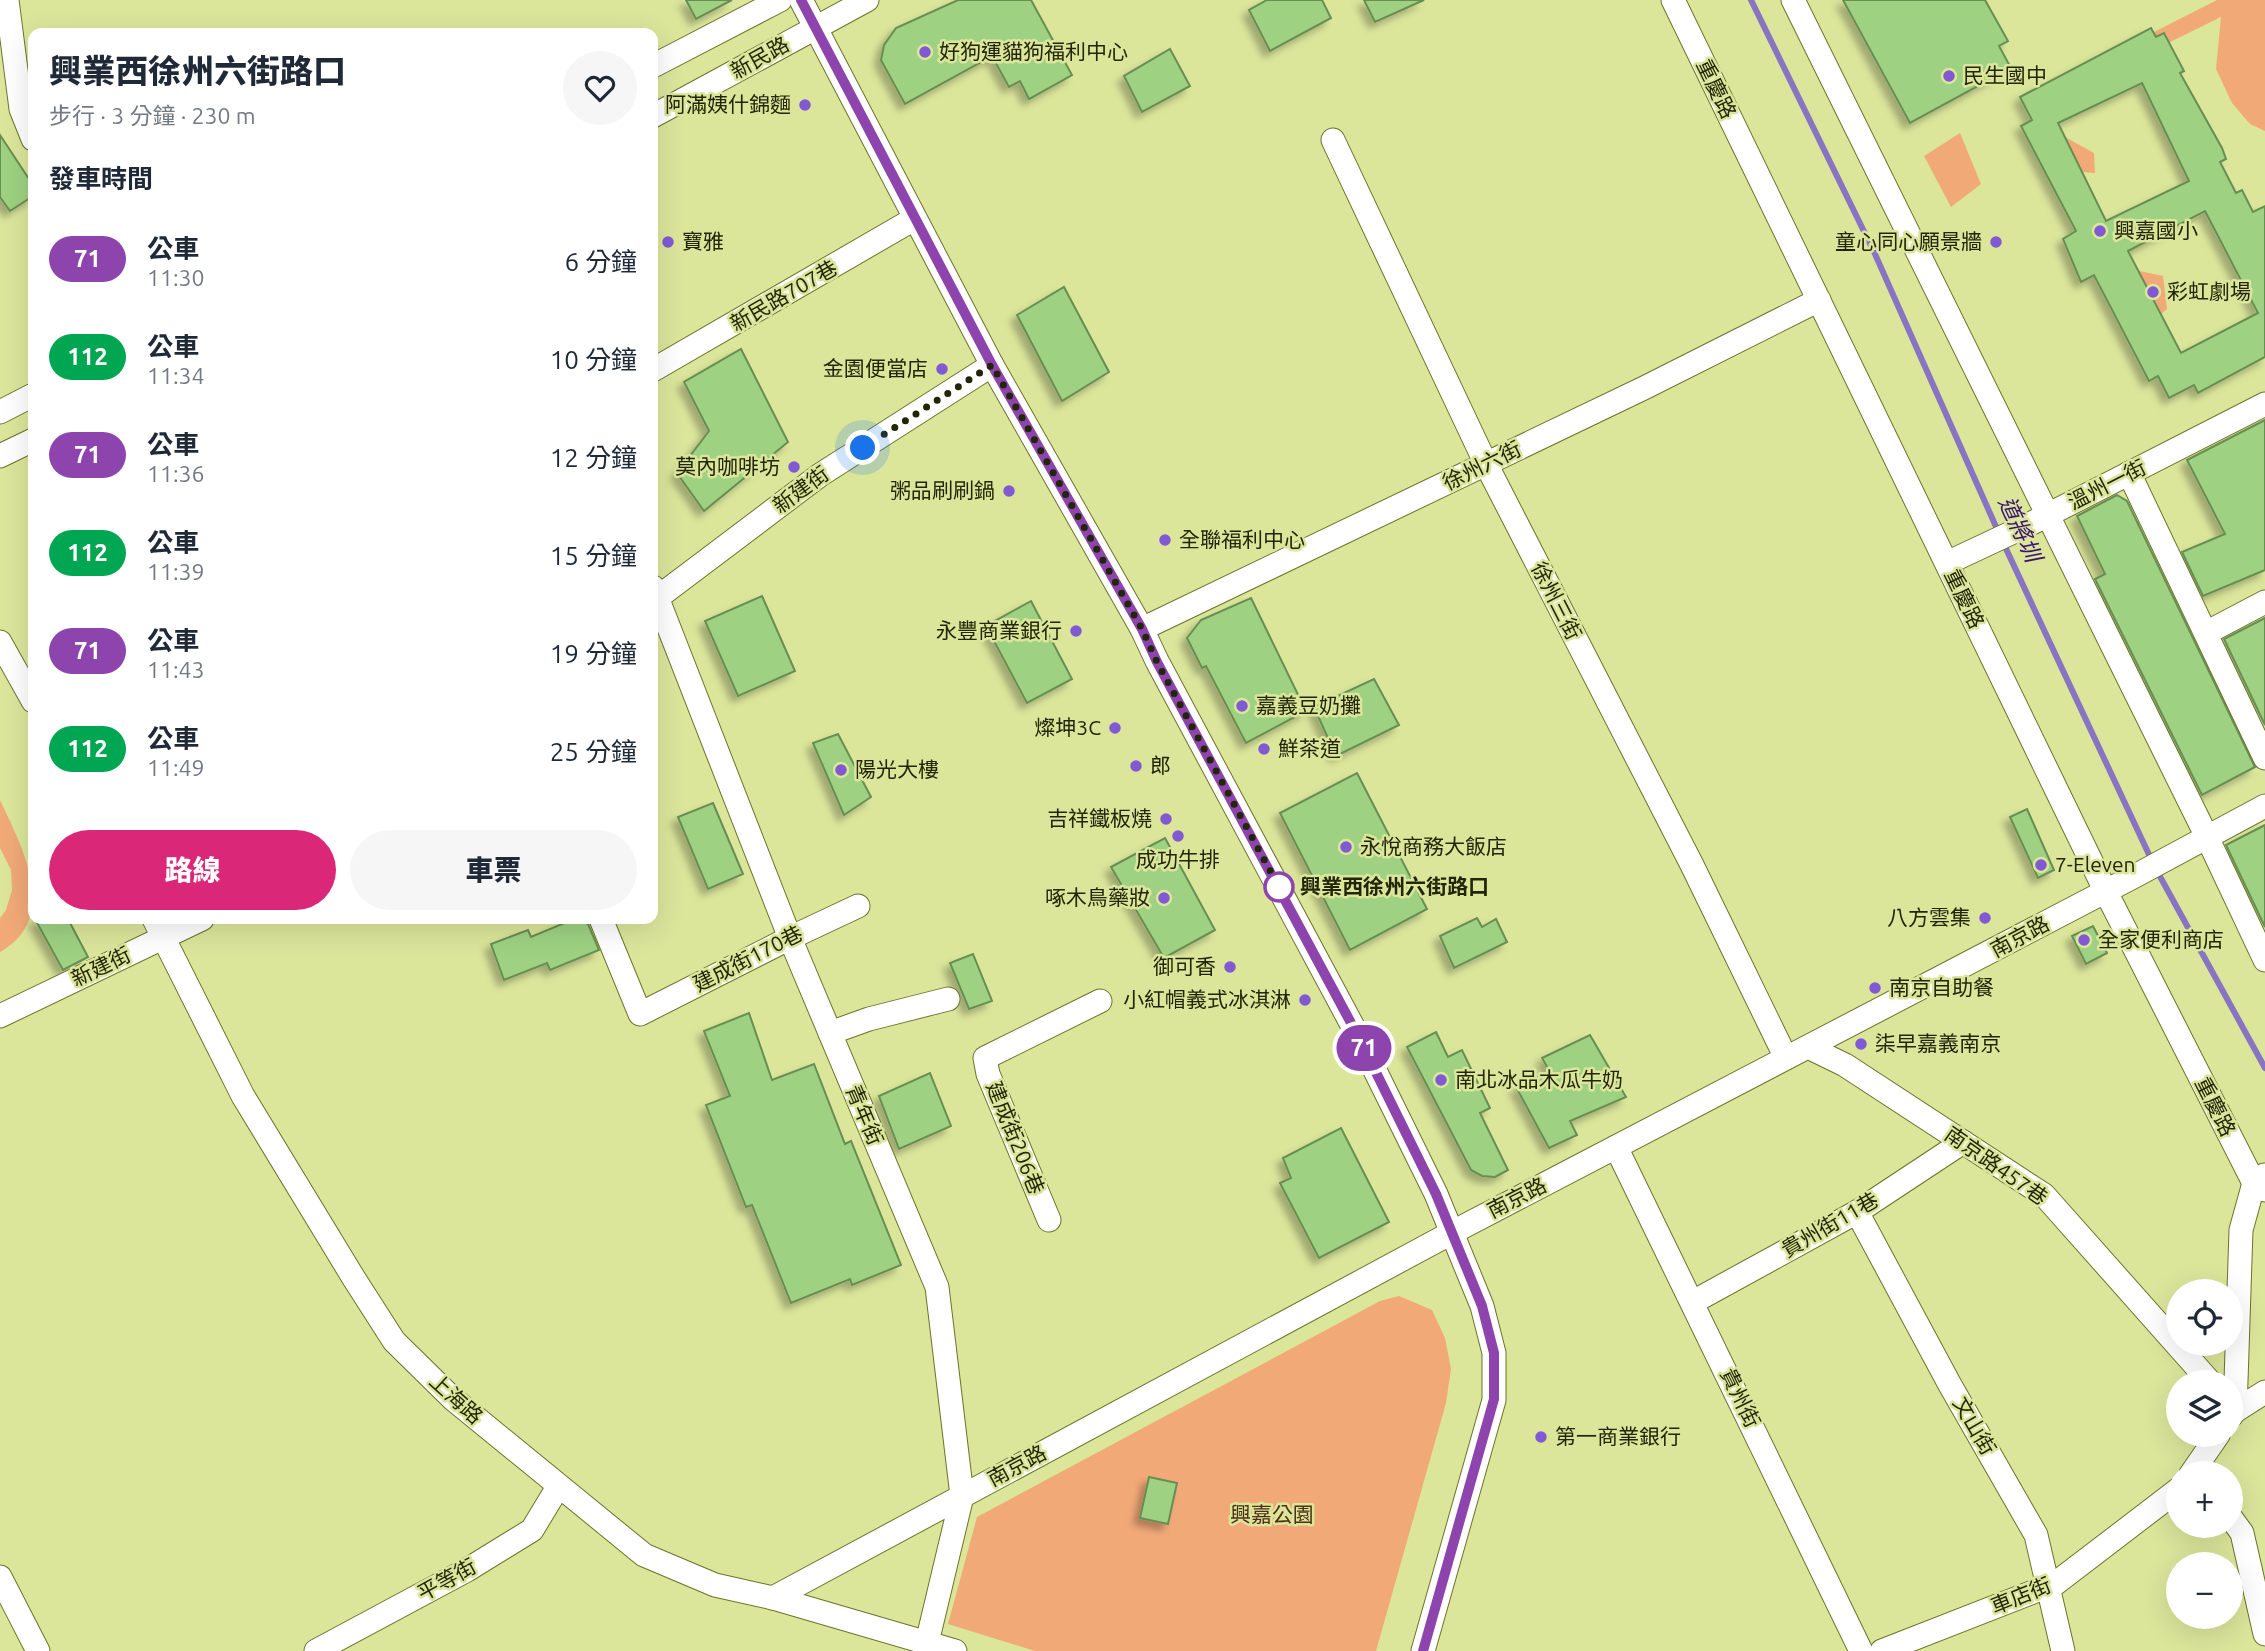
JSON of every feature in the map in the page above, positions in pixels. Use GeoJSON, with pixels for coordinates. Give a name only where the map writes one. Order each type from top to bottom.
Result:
{"type":"FeatureCollection","features":[{"type":"Feature","properties":{"kind":"street"},"geometry":{"type":"LineString","coordinates":[[7,0],[20,109],[28,127]]}},
{"type":"Feature","properties":{"kind":"street","name":"新民路"},"geometry":{"type":"LineString","coordinates":[[658,63],[780,0]]}},
{"type":"Feature","properties":{"kind":"street"},"geometry":{"type":"LineString","coordinates":[[801,0],[992,365],[1142,629],[1157,662],[1358,1036],[1452,1232],[1482,1306],[1494,1353],[1494,1399],[1423,1651]]}},
{"type":"Feature","properties":{"kind":"street","name":"新民路"},"geometry":{"type":"LineString","coordinates":[[658,113],[867,0]]}},
{"type":"Feature","properties":{"kind":"street","name":"重慶路"},"geometry":{"type":"LineString","coordinates":[[1673,0],[2106,892],[2261,1182]]}},
{"type":"Feature","properties":{"kind":"street"},"geometry":{"type":"LineString","coordinates":[[1793,0],[2038,520],[2198,841],[2265,960]]}},
{"type":"Feature","properties":{"kind":"street","name":"徐州三街"},"geometry":{"type":"LineString","coordinates":[[1333,140],[1486,464],[1692,865],[1786,1058]]}},
{"type":"Feature","properties":{"kind":"street","name":"新民路707巷"},"geometry":{"type":"LineString","coordinates":[[658,367],[914,219]]}},
{"type":"Feature","properties":{"kind":"street","name":"徐州六街"},"geometry":{"type":"LineString","coordinates":[[1142,629],[1819,300]]}},
{"type":"Feature","properties":{"kind":"street","name":"新建街"},"geometry":{"type":"LineString","coordinates":[[658,592],[820,475],[992,365]]}},
{"type":"Feature","properties":{"kind":"street"},"geometry":{"type":"LineString","coordinates":[[0,412],[28,397]]}},
{"type":"Feature","properties":{"kind":"street","name":"溫州一街"},"geometry":{"type":"LineString","coordinates":[[1947,563],[2038,520],[2265,404]]}},
{"type":"Feature","properties":{"kind":"street"},"geometry":{"type":"LineString","coordinates":[[0,456],[28,442]]}},
{"type":"Feature","properties":{"kind":"street"},"geometry":{"type":"LineString","coordinates":[[2129,473],[2265,758]]}},
{"type":"Feature","properties":{"kind":"street"},"geometry":{"type":"LineString","coordinates":[[2206,633],[2265,602]]}},
{"type":"Feature","properties":{"kind":"street","name":"青年街"},"geometry":{"type":"LineString","coordinates":[[658,605],[790,937],[937,1287],[962,1496],[927,1647]]}},
{"type":"Feature","properties":{"kind":"street"},"geometry":{"type":"LineString","coordinates":[[0,642],[28,692]]}},
{"type":"Feature","properties":{"kind":"street","name":"南京路"},"geometry":{"type":"LineString","coordinates":[[773,1598],[1452,1232],[2106,892],[2265,806]]}},
{"type":"Feature","properties":{"kind":"street","name":"建成街170巷"},"geometry":{"type":"LineString","coordinates":[[603,924],[640,1014],[790,937],[858,906]]}},
{"type":"Feature","properties":{"kind":"street","name":"新建街"},"geometry":{"type":"LineString","coordinates":[[0,1016],[160,928],[179,924]]}},
{"type":"Feature","properties":{"kind":"street","name":"上海路"},"geometry":{"type":"LineString","coordinates":[[160,928],[243,1096],[394,1341],[453,1399],[644,1555],[715,1585],[773,1598],[927,1647],[955,1651]]}},
{"type":"Feature","properties":{"kind":"street"},"geometry":{"type":"LineString","coordinates":[[830,1033],[869,1019],[948,999]]}},
{"type":"Feature","properties":{"kind":"street","name":"建成街206巷"},"geometry":{"type":"LineString","coordinates":[[1049,1220],[988,1074],[985,1058],[1100,1001]]}},
{"type":"Feature","properties":{"kind":"street","name":"南京路457巷"},"geometry":{"type":"LineString","coordinates":[[1808,1047],[1845,1065],[2044,1195],[2199,1370]]}},
{"type":"Feature","properties":{"kind":"street","name":"貴州街11巷"},"geometry":{"type":"LineString","coordinates":[[1693,1302],[1857,1212],[1963,1142]]}},
{"type":"Feature","properties":{"kind":"street","name":"貴州街"},"geometry":{"type":"LineString","coordinates":[[1616,1147],[1861,1651]]}},
{"type":"Feature","properties":{"kind":"street"},"geometry":{"type":"LineString","coordinates":[[2234,1370],[2241,1230],[2261,1182]]}},
{"type":"Feature","properties":{"kind":"street","name":"文山街"},"geometry":{"type":"LineString","coordinates":[[1857,1212],[1950,1385],[2036,1535],[2063,1651]]}},
{"type":"Feature","properties":{"kind":"street"},"geometry":{"type":"LineString","coordinates":[[2243,1405],[2265,1392]]}},
{"type":"Feature","properties":{"kind":"street","name":"平等街"},"geometry":{"type":"LineString","coordinates":[[316,1651],[467,1570],[532,1530],[558,1487]]}},
{"type":"Feature","properties":{"kind":"street","name":"車店街"},"geometry":{"type":"LineString","coordinates":[[1882,1651],[2056,1583],[2166,1499]]}},
{"type":"Feature","properties":{"kind":"street"},"geometry":{"type":"LineString","coordinates":[[2243,1537],[2265,1634]]}},
{"type":"Feature","properties":{"kind":"street"},"geometry":{"type":"LineString","coordinates":[[0,1577],[38,1651]]}},
{"type":"Feature","properties":{"kind":"green space"},"geometry":{"type":"Polygon","coordinates":[[[2217,0],[2265,0],[2265,131],[2250,124],[2232,103],[2216,69],[2221,17],[2160,47],[2152,33],[2217,0]]]}},
{"type":"Feature","properties":{"kind":"green space"},"geometry":{"type":"Polygon","coordinates":[[[1960,133],[1981,184],[1951,207],[1924,156],[1960,133]]]}},
{"type":"Feature","properties":{"kind":"green space"},"geometry":{"type":"Polygon","coordinates":[[[2065,137],[2094,153],[2095,173],[2082,172],[2065,137]]]}},
{"type":"Feature","properties":{"kind":"green space","name":"彩虹劇場"},"geometry":{"type":"Polygon","coordinates":[[[2130,269],[2163,276],[2167,309],[2153,321],[2130,269]]]}},
{"type":"Feature","properties":{"kind":"green space"},"geometry":{"type":"Polygon","coordinates":[[[0,800],[28,868],[28,923],[18,938],[0,952],[0,918],[6,910],[12,890],[11,870],[0,848],[0,800]]]}},
{"type":"Feature","properties":{"kind":"green space","name":"興嘉公園"},"geometry":{"type":"Polygon","coordinates":[[[1399,1296],[1432,1310],[1445,1338],[1451,1369],[1446,1403],[1376,1651],[1035,1651],[948,1624],[977,1517],[1380,1301],[1399,1296]]]}},
{"type":"Feature","properties":{"kind":"building"},"geometry":{"type":"Polygon","coordinates":[[[686,0],[732,0],[696,19],[686,0]]]}},
{"type":"Feature","properties":{"kind":"building"},"geometry":{"type":"Polygon","coordinates":[[[958,0],[1031,0],[1072,75],[1029,99],[1020,81],[1009,87],[992,56],[905,104],[881,60],[884,45],[896,28],[958,0]]]}},
{"type":"Feature","properties":{"kind":"building"},"geometry":{"type":"Polygon","coordinates":[[[1267,0],[1322,0],[1331,18],[1270,51],[1249,10],[1267,0]]]}},
{"type":"Feature","properties":{"kind":"building"},"geometry":{"type":"Polygon","coordinates":[[[1364,0],[1424,0],[1375,22],[1364,0]]]}},
{"type":"Feature","properties":{"kind":"building"},"geometry":{"type":"Polygon","coordinates":[[[1843,0],[1985,0],[2008,41],[1999,46],[2011,68],[1910,123],[1843,0]]]}},
{"type":"Feature","properties":{"kind":"building"},"geometry":{"type":"Polygon","coordinates":[[[2151,28],[2156,37],[2164,33],[2184,71],[2180,73],[2222,148],[2226,159],[2220,162],[2236,193],[2242,190],[2253,212],[2265,206],[2265,357],[2198,393],[2194,385],[2169,398],[2158,376],[2149,381],[2094,275],[2081,282],[2063,239],[2076,231],[2021,126],[2032,120],[2020,97],[2151,28]],[[2142,83],[2058,123],[2106,221],[2189,181],[2142,83]],[[2205,211],[2128,251],[2181,353],[2258,313],[2205,211]]]}},
{"type":"Feature","properties":{"kind":"building"},"geometry":{"type":"Polygon","coordinates":[[[1170,49],[1190,86],[1142,112],[1124,76],[1170,49]]]}},
{"type":"Feature","properties":{"kind":"building"},"geometry":{"type":"Polygon","coordinates":[[[0,135],[28,177],[28,199],[10,211],[0,197],[0,135]]]}},
{"type":"Feature","properties":{"kind":"building"},"geometry":{"type":"Polygon","coordinates":[[[1064,287],[1109,372],[1062,401],[1017,315],[1064,287]]]}},
{"type":"Feature","properties":{"kind":"building"},"geometry":{"type":"Polygon","coordinates":[[[741,349],[788,442],[704,511],[677,473],[709,431],[684,382],[741,349]]]}},
{"type":"Feature","properties":{"kind":"building"},"geometry":{"type":"Polygon","coordinates":[[[2265,420],[2265,570],[2203,596],[2182,552],[2225,534],[2187,460],[2265,420]]]}},
{"type":"Feature","properties":{"kind":"building"},"geometry":{"type":"Polygon","coordinates":[[[2117,495],[2127,501],[2255,767],[2202,795],[2095,579],[2105,574],[2077,516],[2117,495]]]}},
{"type":"Feature","properties":{"kind":"building"},"geometry":{"type":"Polygon","coordinates":[[[762,596],[795,671],[738,696],[705,621],[762,596]]]}},
{"type":"Feature","properties":{"kind":"building"},"geometry":{"type":"Polygon","coordinates":[[[1251,598],[1306,711],[1246,743],[1206,666],[1202,668],[1187,638],[1201,620],[1251,598]]]}},
{"type":"Feature","properties":{"kind":"building"},"geometry":{"type":"Polygon","coordinates":[[[1031,601],[1072,679],[1027,703],[986,626],[1031,601]]]}},
{"type":"Feature","properties":{"kind":"building"},"geometry":{"type":"Polygon","coordinates":[[[2265,618],[2265,725],[2224,639],[2265,618]]]}},
{"type":"Feature","properties":{"kind":"building"},"geometry":{"type":"Polygon","coordinates":[[[1374,679],[1399,725],[1336,756],[1314,707],[1374,679]]]}},
{"type":"Feature","properties":{"kind":"building","name":"陽光大樓"},"geometry":{"type":"Polygon","coordinates":[[[838,734],[871,797],[844,815],[813,743],[838,734]]]}},
{"type":"Feature","properties":{"kind":"building","name":"永悅商務大飯店"},"geometry":{"type":"Polygon","coordinates":[[[1357,773],[1427,909],[1350,950],[1280,813],[1357,773]]]}},
{"type":"Feature","properties":{"kind":"building"},"geometry":{"type":"Polygon","coordinates":[[[713,803],[743,874],[708,889],[678,817],[713,803]]]}},
{"type":"Feature","properties":{"kind":"building"},"geometry":{"type":"Polygon","coordinates":[[[2027,809],[2054,870],[2038,878],[2010,817],[2027,809]]]}},
{"type":"Feature","properties":{"kind":"building"},"geometry":{"type":"Polygon","coordinates":[[[2265,825],[2265,927],[2226,845],[2265,825]]]}},
{"type":"Feature","properties":{"kind":"building","name":"啄木鳥藥妝"},"geometry":{"type":"Polygon","coordinates":[[[1165,838],[1215,930],[1164,958],[1111,867],[1165,838]]]}},
{"type":"Feature","properties":{"kind":"building"},"geometry":{"type":"Polygon","coordinates":[[[1477,918],[1482,927],[1496,919],[1507,942],[1454,968],[1440,936],[1477,918]]]}},
{"type":"Feature","properties":{"kind":"building"},"geometry":{"type":"Polygon","coordinates":[[[38,924],[71,924],[88,957],[63,970],[38,924]]]}},
{"type":"Feature","properties":{"kind":"building"},"geometry":{"type":"Polygon","coordinates":[[[562,924],[588,924],[599,950],[550,970],[547,963],[504,980],[491,944],[528,930],[531,937],[562,924]]]}},
{"type":"Feature","properties":{"kind":"building"},"geometry":{"type":"Polygon","coordinates":[[[2093,926],[2107,953],[2086,964],[2072,936],[2093,926]]]}},
{"type":"Feature","properties":{"kind":"building"},"geometry":{"type":"Polygon","coordinates":[[[973,954],[992,1001],[969,1009],[950,963],[973,954]]]}},
{"type":"Feature","properties":{"kind":"building"},"geometry":{"type":"Polygon","coordinates":[[[749,1013],[772,1080],[814,1064],[845,1144],[851,1141],[901,1265],[852,1285],[850,1279],[791,1303],[752,1205],[746,1207],[706,1105],[730,1096],[704,1031],[749,1013]]]}},
{"type":"Feature","properties":{"kind":"building"},"geometry":{"type":"Polygon","coordinates":[[[1436,1032],[1448,1057],[1462,1050],[1490,1108],[1480,1113],[1508,1170],[1495,1177],[1482,1176],[1471,1170],[1407,1047],[1436,1032]]]}},
{"type":"Feature","properties":{"kind":"building"},"geometry":{"type":"Polygon","coordinates":[[[1590,1035],[1626,1097],[1570,1121],[1577,1135],[1549,1148],[1516,1087],[1550,1072],[1542,1058],[1590,1035]]]}},
{"type":"Feature","properties":{"kind":"building"},"geometry":{"type":"Polygon","coordinates":[[[930,1073],[951,1126],[899,1149],[879,1096],[930,1073]]]}},
{"type":"Feature","properties":{"kind":"building"},"geometry":{"type":"Polygon","coordinates":[[[1341,1128],[1389,1222],[1319,1258],[1280,1183],[1291,1178],[1283,1158],[1341,1128]]]}},
{"type":"Feature","properties":{"kind":"building"},"geometry":{"type":"Polygon","coordinates":[[[1149,1477],[1177,1483],[1168,1524],[1140,1518],[1149,1477]]]}},
{"type":"Feature","properties":{"kind":"waterway","name":"道將圳"},"geometry":{"type":"LineString","coordinates":[[1751,0],[1875,254],[2001,538],[2152,861]]}},
{"type":"Feature","properties":{"kind":"waterway","name":"道將圳"},"geometry":{"type":"LineString","coordinates":[[2157,871],[2265,1068]]}},
{"type":"Feature","properties":{"kind":"bus line","name":"71"},"geometry":{"type":"LineString","coordinates":[[801,0],[992,365],[1142,629],[1157,662],[1358,1036],[1436,1194],[1482,1306],[1494,1353],[1494,1399],[1423,1651]]}},
{"type":"Feature","properties":{"kind":"place","name":"好狗運貓狗福利中心"},"geometry":{"type":"Point","coordinates":[925,52]}},
{"type":"Feature","properties":{"kind":"place","name":"民生國中"},"geometry":{"type":"Point","coordinates":[1949,76]}},
{"type":"Feature","properties":{"kind":"place","name":"阿滿姨什錦麵"},"geometry":{"type":"Point","coordinates":[805,105]}},
{"type":"Feature","properties":{"kind":"place","name":"興嘉國小"},"geometry":{"type":"Point","coordinates":[2100,231]}},
{"type":"Feature","properties":{"kind":"place","name":"寶雅"},"geometry":{"type":"Point","coordinates":[668,242]}},
{"type":"Feature","properties":{"kind":"place","name":"童心同心願景牆"},"geometry":{"type":"Point","coordinates":[1996,242]}},
{"type":"Feature","properties":{"kind":"place","name":"彩虹劇場"},"geometry":{"type":"Point","coordinates":[2153,292]}},
{"type":"Feature","properties":{"kind":"place","name":"金園便當店"},"geometry":{"type":"Point","coordinates":[942,369]}},
{"type":"Feature","properties":{"kind":"place","name":"莫內咖啡坊"},"geometry":{"type":"Point","coordinates":[794,467]}},
{"type":"Feature","properties":{"kind":"place","name":"粥品刷刷鍋"},"geometry":{"type":"Point","coordinates":[1009,491]}},
{"type":"Feature","properties":{"kind":"place","name":"全聯福利中心"},"geometry":{"type":"Point","coordinates":[1165,540]}},
{"type":"Feature","properties":{"kind":"place","name":"永豐商業銀行"},"geometry":{"type":"Point","coordinates":[1076,631]}},
{"type":"Feature","properties":{"kind":"place","name":"嘉義豆奶攤"},"geometry":{"type":"Point","coordinates":[1242,706]}},
{"type":"Feature","properties":{"kind":"place","name":"燦坤3C"},"geometry":{"type":"Point","coordinates":[1115,728]}},
{"type":"Feature","properties":{"kind":"place","name":"鮮茶道"},"geometry":{"type":"Point","coordinates":[1264,749]}},
{"type":"Feature","properties":{"kind":"place","name":"郎"},"geometry":{"type":"Point","coordinates":[1136,766]}},
{"type":"Feature","properties":{"kind":"place","name":"陽光大樓"},"geometry":{"type":"Point","coordinates":[841,770]}},
{"type":"Feature","properties":{"kind":"place","name":"吉祥鐵板燒"},"geometry":{"type":"Point","coordinates":[1166,819]}},
{"type":"Feature","properties":{"kind":"place","name":"成功牛排"},"geometry":{"type":"Point","coordinates":[1178,836]}},
{"type":"Feature","properties":{"kind":"place","name":"永悅商務大飯店"},"geometry":{"type":"Point","coordinates":[1346,847]}},
{"type":"Feature","properties":{"kind":"place","name":"7-Eleven"},"geometry":{"type":"Point","coordinates":[2041,865]}},
{"type":"Feature","properties":{"kind":"place","name":"興業西徐州六街路口"},"geometry":{"type":"Point","coordinates":[1279,887]}},
{"type":"Feature","properties":{"kind":"place","name":"啄木鳥藥妝"},"geometry":{"type":"Point","coordinates":[1164,898]}},
{"type":"Feature","properties":{"kind":"place","name":"八方雲集"},"geometry":{"type":"Point","coordinates":[1985,918]}},
{"type":"Feature","properties":{"kind":"place","name":"全家便利商店"},"geometry":{"type":"Point","coordinates":[2084,940]}},
{"type":"Feature","properties":{"kind":"place","name":"御可香"},"geometry":{"type":"Point","coordinates":[1230,967]}},
{"type":"Feature","properties":{"kind":"place","name":"南京自助餐"},"geometry":{"type":"Point","coordinates":[1875,988]}},
{"type":"Feature","properties":{"kind":"place","name":"小紅帽義式冰淇淋"},"geometry":{"type":"Point","coordinates":[1305,1000]}},
{"type":"Feature","properties":{"kind":"place","name":"柒早嘉義南京"},"geometry":{"type":"Point","coordinates":[1861,1044]}},
{"type":"Feature","properties":{"kind":"place","name":"南北冰品木瓜牛奶"},"geometry":{"type":"Point","coordinates":[1441,1080]}},
{"type":"Feature","properties":{"kind":"place","name":"第一商業銀行"},"geometry":{"type":"Point","coordinates":[1541,1437]}},
{"type":"Feature","properties":{"kind":"route"},"geometry":{"type":"LineString","coordinates":[[863,448],[992,365],[1142,629],[1157,662],[1279,887]]}}]}
